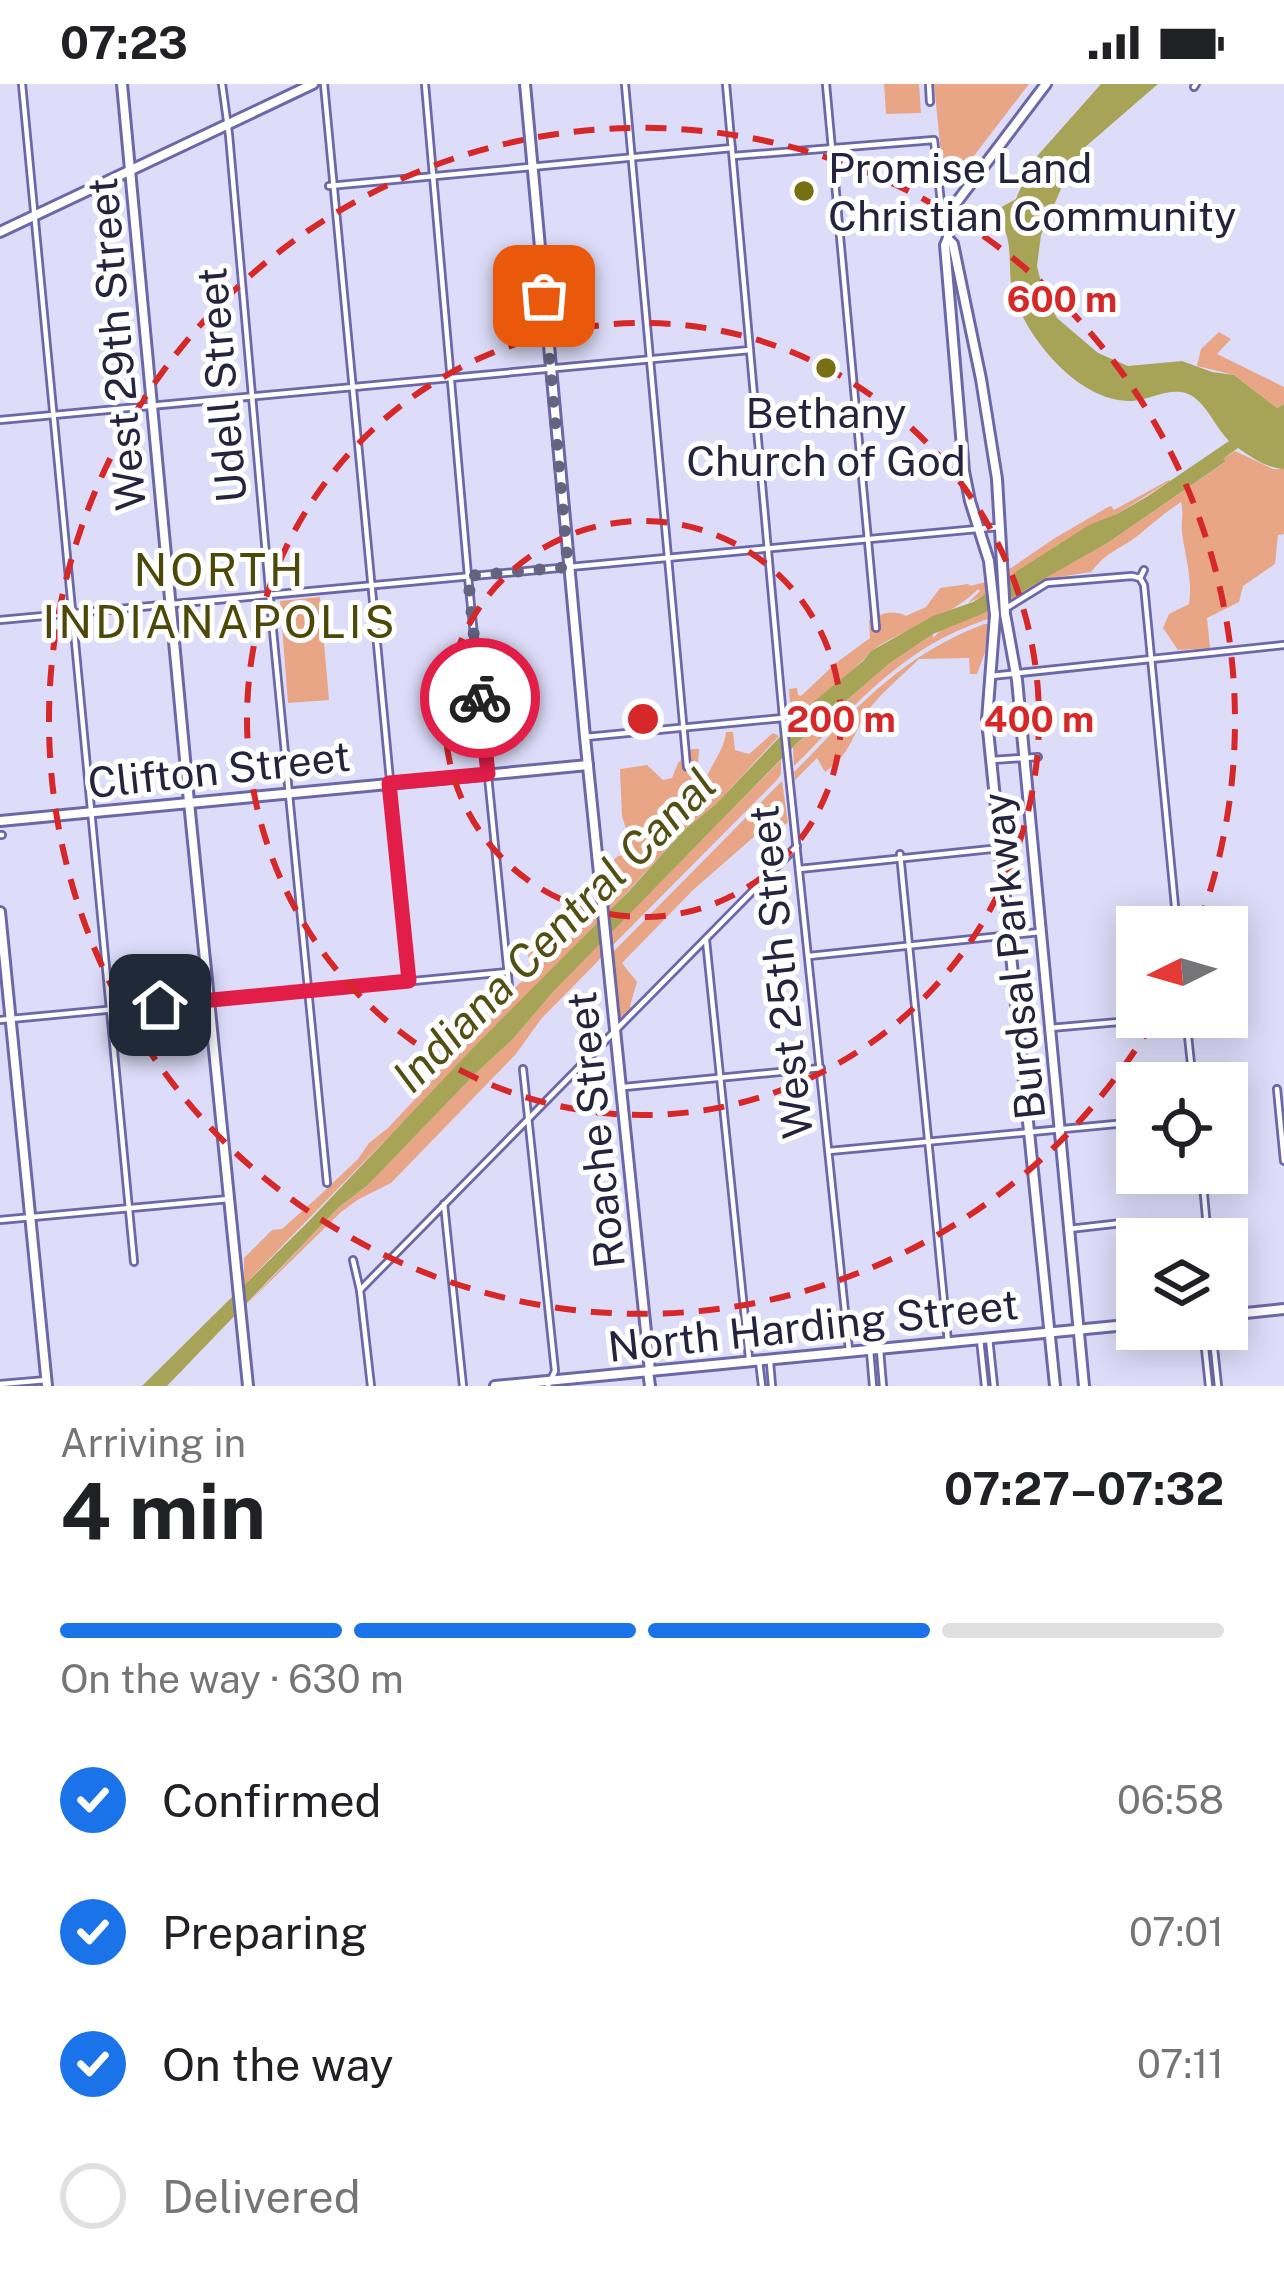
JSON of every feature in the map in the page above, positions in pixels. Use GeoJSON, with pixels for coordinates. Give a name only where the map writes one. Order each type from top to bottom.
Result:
{"type":"FeatureCollection","features":[{"type":"Feature","properties":{"kind":"street"},"geometry":{"type":"LineString","coordinates":[[22,84],[134,1262]]}},
{"type":"Feature","properties":{"kind":"street","name":"West 29th Street"},"geometry":{"type":"LineString","coordinates":[[122,84],[248,1386]]}},
{"type":"Feature","properties":{"kind":"street","name":"Udell Street"},"geometry":{"type":"LineString","coordinates":[[222,84],[328,1183]]}},
{"type":"Feature","properties":{"kind":"street"},"geometry":{"type":"LineString","coordinates":[[0,232],[314,84]]}},
{"type":"Feature","properties":{"kind":"street"},"geometry":{"type":"LineString","coordinates":[[324,84],[409,981]]}},
{"type":"Feature","properties":{"kind":"street"},"geometry":{"type":"LineString","coordinates":[[425,84],[509,986]]}},
{"type":"Feature","properties":{"kind":"street","name":"Roache Street"},"geometry":{"type":"LineString","coordinates":[[525,84],[568,567],[654,1386]]}},
{"type":"Feature","properties":{"kind":"street"},"geometry":{"type":"LineString","coordinates":[[626,84],[687,767]]}},
{"type":"Feature","properties":{"kind":"street","name":"West 25th Street"},"geometry":{"type":"LineString","coordinates":[[726,84],[767,548],[849,1352]]}},
{"type":"Feature","properties":{"kind":"street"},"geometry":{"type":"LineString","coordinates":[[826,84],[876,628]]}},
{"type":"Feature","properties":{"kind":"street"},"geometry":{"type":"LineString","coordinates":[[929,84],[930,102]]}},
{"type":"Feature","properties":{"kind":"street"},"geometry":{"type":"LineString","coordinates":[[948,224],[956,203],[1046,84]]}},
{"type":"Feature","properties":{"kind":"street"},"geometry":{"type":"LineString","coordinates":[[331,186],[632,158],[934,140],[949,240]]}},
{"type":"Feature","properties":{"kind":"street","name":"Burdsal Parkway"},"geometry":{"type":"LineString","coordinates":[[1055,1386],[987,712],[995,615],[991,578],[964,471],[945,245],[949,240],[981,379],[998,488],[1001,572],[1016,674],[1084,1386]]}},
{"type":"Feature","properties":{"kind":"street"},"geometry":{"type":"LineString","coordinates":[[0,420],[750,350]]}},
{"type":"Feature","properties":{"kind":"street"},"geometry":{"type":"LineString","coordinates":[[0,620],[999,527]]}},
{"type":"Feature","properties":{"kind":"street"},"geometry":{"type":"LineString","coordinates":[[1140,578],[1144,570]]}},
{"type":"Feature","properties":{"kind":"street"},"geometry":{"type":"LineString","coordinates":[[1005,606],[1054,582],[1132,576],[1144,585],[1175,906]]}},
{"type":"Feature","properties":{"kind":"street"},"geometry":{"type":"LineString","coordinates":[[990,676],[1284,645]]}},
{"type":"Feature","properties":{"kind":"street"},"geometry":{"type":"LineString","coordinates":[[585,737],[784,720]]}},
{"type":"Feature","properties":{"kind":"street"},"geometry":{"type":"LineString","coordinates":[[992,760],[1037,757]]}},
{"type":"Feature","properties":{"kind":"street","name":"Clifton Street"},"geometry":{"type":"LineString","coordinates":[[0,820],[588,765]]}},
{"type":"Feature","properties":{"kind":"street"},"geometry":{"type":"LineString","coordinates":[[361,1290],[797,846]]}},
{"type":"Feature","properties":{"kind":"street"},"geometry":{"type":"LineString","coordinates":[[800,869],[1001,848]]}},
{"type":"Feature","properties":{"kind":"street"},"geometry":{"type":"LineString","coordinates":[[901,856],[948,1342]]}},
{"type":"Feature","properties":{"kind":"street"},"geometry":{"type":"LineString","coordinates":[[0,912],[5,1019],[47,1383],[0,1384]]}},
{"type":"Feature","properties":{"kind":"street"},"geometry":{"type":"LineString","coordinates":[[809,956],[1040,932]]}},
{"type":"Feature","properties":{"kind":"street"},"geometry":{"type":"LineString","coordinates":[[706,940],[761,1386]]}},
{"type":"Feature","properties":{"kind":"street"},"geometry":{"type":"LineString","coordinates":[[5,1019],[508,972]]}},
{"type":"Feature","properties":{"kind":"street"},"geometry":{"type":"LineString","coordinates":[[1050,1028],[1116,1022]]}},
{"type":"Feature","properties":{"kind":"street"},"geometry":{"type":"LineString","coordinates":[[621,1088],[821,1068]]}},
{"type":"Feature","properties":{"kind":"street"},"geometry":{"type":"LineString","coordinates":[[523,1070],[555,1371],[550,1383]]}},
{"type":"Feature","properties":{"kind":"street"},"geometry":{"type":"LineString","coordinates":[[1277,1088],[1284,1161]]}},
{"type":"Feature","properties":{"kind":"street"},"geometry":{"type":"LineString","coordinates":[[829,1151],[1116,1123]]}},
{"type":"Feature","properties":{"kind":"street"},"geometry":{"type":"LineString","coordinates":[[0,1220],[229,1199]]}},
{"type":"Feature","properties":{"kind":"street"},"geometry":{"type":"LineString","coordinates":[[443,1204],[463,1386]]}},
{"type":"Feature","properties":{"kind":"street"},"geometry":{"type":"LineString","coordinates":[[1070,1228],[1116,1224]]}},
{"type":"Feature","properties":{"kind":"street"},"geometry":{"type":"LineString","coordinates":[[353,1260],[361,1290],[370,1386]]}},
{"type":"Feature","properties":{"kind":"street"},"geometry":{"type":"LineString","coordinates":[[1248,1313],[1284,1309]]}},
{"type":"Feature","properties":{"kind":"street","name":"North Harding Street"},"geometry":{"type":"LineString","coordinates":[[496,1386],[1116,1326]]}},
{"type":"Feature","properties":{"kind":"street"},"geometry":{"type":"LineString","coordinates":[[984,1338],[985,1386]]}},
{"type":"Feature","properties":{"kind":"street"},"geometry":{"type":"LineString","coordinates":[[984,1338],[994,1386]]}},
{"type":"Feature","properties":{"kind":"street"},"geometry":{"type":"LineString","coordinates":[[874,1386],[875,1350]]}},
{"type":"Feature","properties":{"kind":"street"},"geometry":{"type":"LineString","coordinates":[[875,1350],[883,1386]]}},
{"type":"Feature","properties":{"kind":"street"},"geometry":{"type":"LineString","coordinates":[[1210,1350],[1213,1386]]}},
{"type":"Feature","properties":{"kind":"street"},"geometry":{"type":"LineString","coordinates":[[759,1361],[772,1386]]}},
{"type":"Feature","properties":{"kind":"shaded area"},"geometry":{"type":"Polygon","coordinates":[[[884,84],[919,84],[921,113],[886,114],[884,84]]]}},
{"type":"Feature","properties":{"kind":"shaded area"},"geometry":{"type":"Polygon","coordinates":[[[934,84],[1029,84],[954,182],[944,184],[934,84]]]}},
{"type":"Feature","properties":{"kind":"shaded area"},"geometry":{"type":"Polygon","coordinates":[[[1101,84],[1158,84],[1084,148],[1067,175],[1041,235],[1037,266],[1044,295],[1057,318],[1098,353],[1128,366],[1182,361],[1234,375],[1277,408],[1284,404],[1284,469],[1266,465],[1238,448],[1225,462],[1109,542],[984,613],[933,634],[890,663],[795,745],[553,992],[513,1039],[368,1185],[339,1207],[167,1386],[142,1386],[308,1222],[683,831],[871,651],[933,616],[973,602],[1229,441],[1200,402],[1187,394],[1122,401],[1083,385],[1039,342],[1014,296],[1009,244],[996,218],[998,209],[1016,199],[1031,163],[1101,84]]]}},
{"type":"Feature","properties":{"kind":"shaded area"},"geometry":{"type":"Polygon","coordinates":[[[1219,332],[1231,339],[1217,354],[1284,387],[1284,404],[1277,408],[1234,375],[1197,366],[1201,349],[1219,332]]]}},
{"type":"Feature","properties":{"kind":"shaded area"},"geometry":{"type":"Polygon","coordinates":[[[1235,451],[1273,469],[1284,469],[1284,534],[1278,535],[1275,564],[1243,586],[1239,602],[1207,618],[1210,648],[1178,650],[1163,628],[1169,614],[1189,604],[1181,502],[1091,572],[1052,578],[1012,601],[1010,596],[1109,542],[1235,451]]]}},
{"type":"Feature","properties":{"kind":"shaded area"},"geometry":{"type":"Polygon","coordinates":[[[1169,480],[1056,546],[1009,580],[1008,570],[1055,538],[1169,480]]]}},
{"type":"Feature","properties":{"kind":"shaded area"},"geometry":{"type":"Polygon","coordinates":[[[986,582],[987,594],[968,603],[978,589],[955,607],[874,649],[791,723],[789,689],[797,688],[801,696],[870,638],[869,620],[892,613],[906,616],[926,607],[940,588],[986,582]]]}},
{"type":"Feature","properties":{"kind":"shaded area"},"geometry":{"type":"Polygon","coordinates":[[[320,597],[329,700],[288,703],[280,601],[320,597]]]}},
{"type":"Feature","properties":{"kind":"shaded area"},"geometry":{"type":"Polygon","coordinates":[[[988,610],[988,619],[930,645],[882,680],[794,766],[793,747],[890,663],[933,634],[933,638],[988,610]]]}},
{"type":"Feature","properties":{"kind":"shaded area"},"geometry":{"type":"Polygon","coordinates":[[[988,624],[985,652],[977,674],[970,674],[969,658],[919,659],[870,708],[834,765],[825,772],[817,758],[795,780],[794,772],[887,681],[931,650],[988,624]]]}},
{"type":"Feature","properties":{"kind":"shaded area"},"geometry":{"type":"Polygon","coordinates":[[[726,732],[733,732],[735,750],[749,754],[773,733],[779,736],[609,912],[607,896],[619,882],[608,876],[607,866],[618,856],[634,854],[622,816],[620,769],[647,765],[663,780],[672,778],[678,763],[692,749],[699,749],[697,777],[699,787],[704,787],[726,732]]]}},
{"type":"Feature","properties":{"kind":"shaded area"},"geometry":{"type":"Polygon","coordinates":[[[781,760],[777,780],[612,946],[611,932],[781,760]]]}},
{"type":"Feature","properties":{"kind":"shaded area"},"geometry":{"type":"Polygon","coordinates":[[[782,781],[788,823],[756,835],[693,890],[622,963],[637,982],[633,1010],[620,1018],[613,952],[782,781]]]}},
{"type":"Feature","properties":{"kind":"shaded area"},"geometry":{"type":"Polygon","coordinates":[[[596,905],[597,923],[244,1285],[244,1258],[272,1230],[282,1229],[319,1196],[388,1128],[475,1032],[489,1002],[502,1001],[530,973],[528,954],[558,933],[567,933],[581,906],[596,905]]]}},
{"type":"Feature","properties":{"kind":"shaded area"},"geometry":{"type":"Polygon","coordinates":[[[599,945],[597,962],[391,1183],[341,1212],[246,1305],[339,1207],[368,1185],[513,1039],[599,945]]]}},
{"type":"Feature","properties":{"kind":"way so far"},"geometry":{"type":"LineString","coordinates":[[480,698],[468,576],[568,567],[544,296]]}},
{"type":"Feature","properties":{"kind":"place","name":"Promise Land Christian Community"},"geometry":{"type":"Point","coordinates":[804,191]}},
{"type":"Feature","properties":{"kind":"place","name":"Bethany Church of God"},"geometry":{"type":"Point","coordinates":[826,368]}},
{"type":"Feature","properties":{"kind":"district","name":"NORTH INDIANAPOLIS"},"geometry":{"type":"Point","coordinates":[220,595]}},
{"type":"Feature","properties":{"kind":"route"},"geometry":{"type":"LineString","coordinates":[[160,1005],[409,981],[389,783],[488,774],[480,698]]}},
{"type":"Feature","properties":{"kind":"water label","name":"Indiana Central Canal"},"geometry":{"type":"Point","coordinates":[554,930]}}]}
